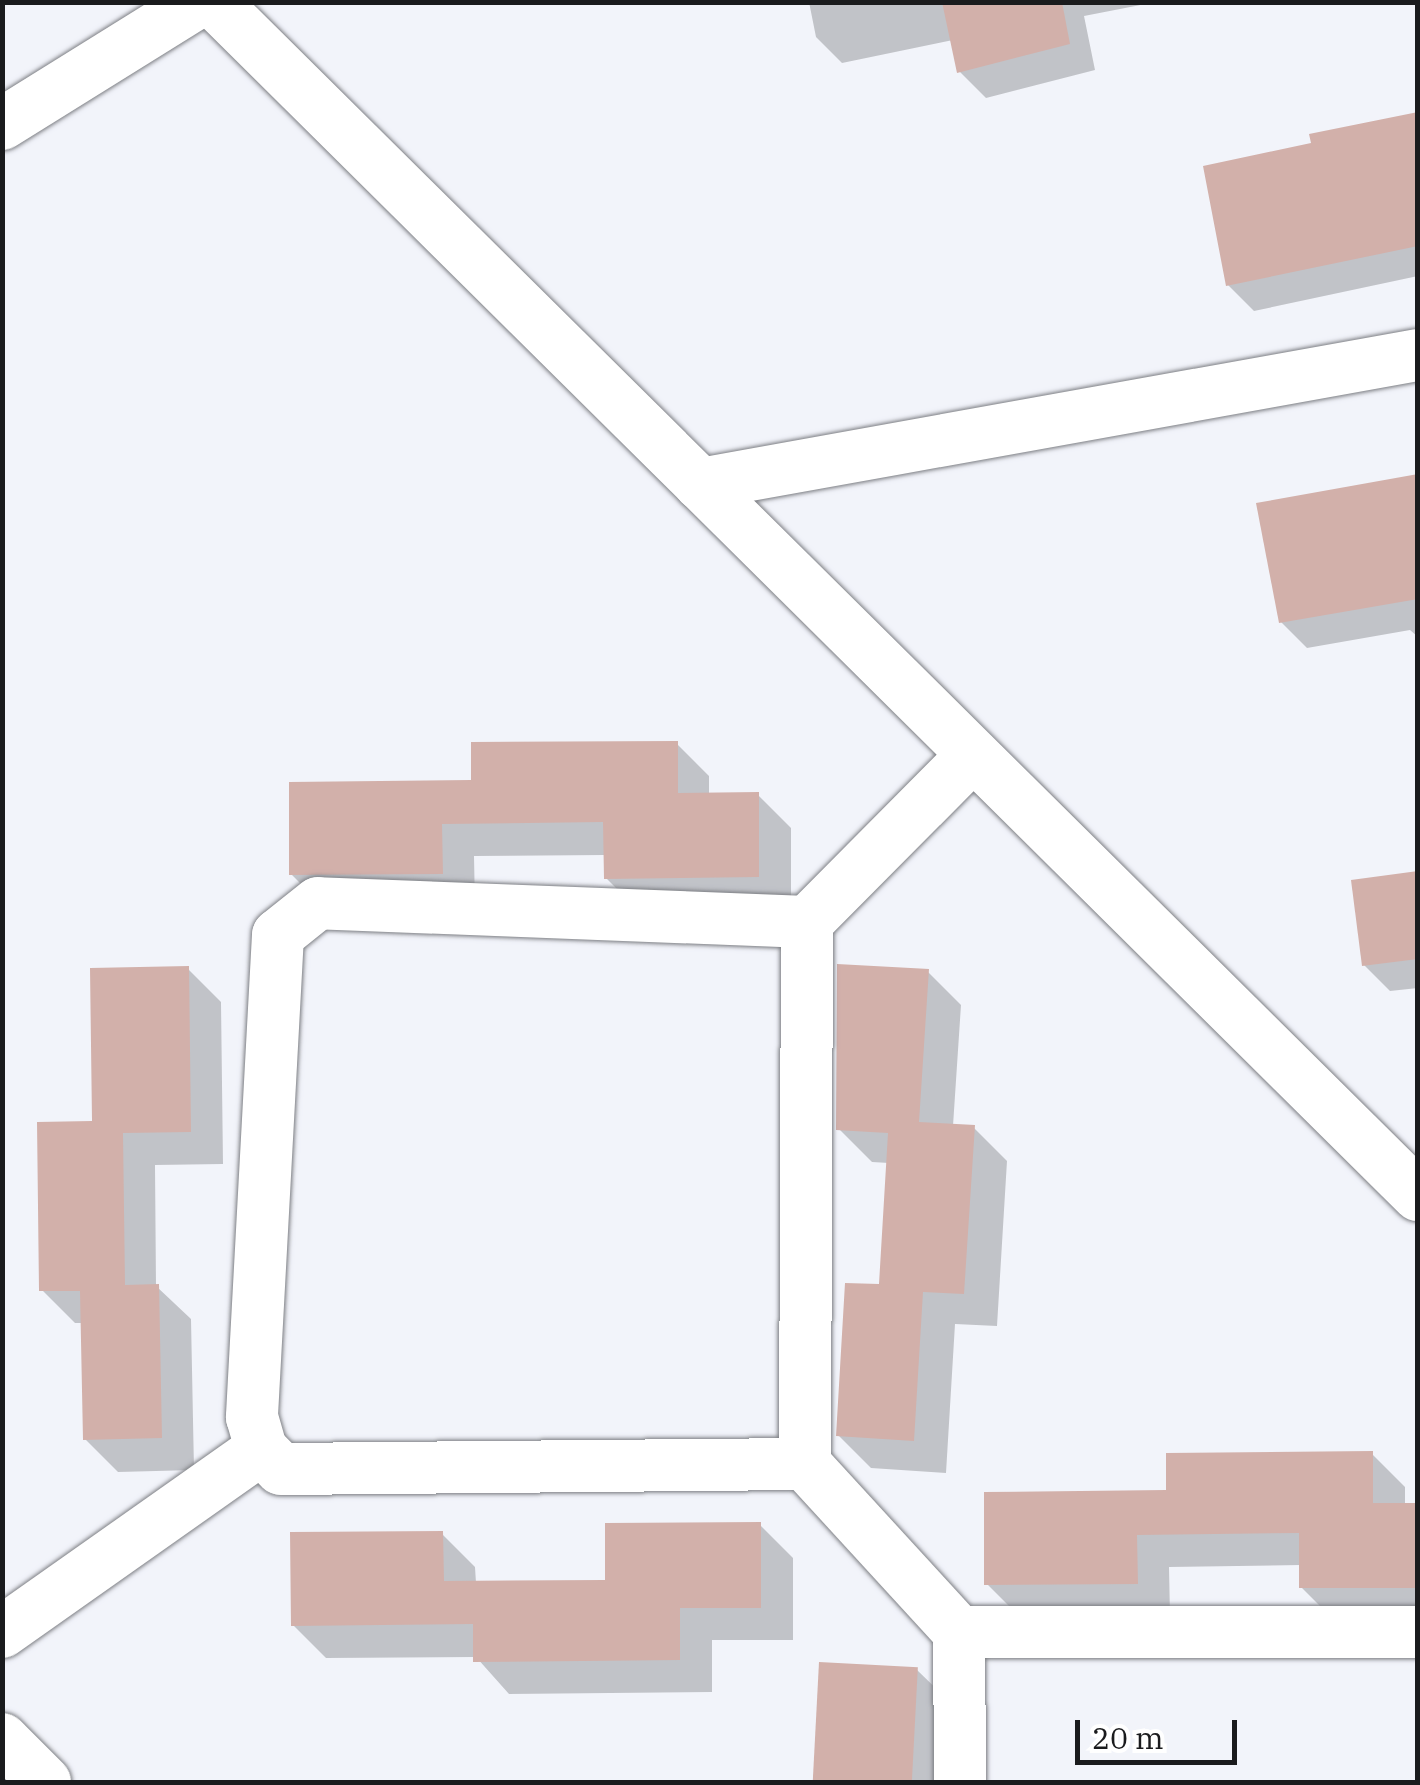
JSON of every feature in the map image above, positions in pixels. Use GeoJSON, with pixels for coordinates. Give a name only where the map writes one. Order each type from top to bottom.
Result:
{"type":"FeatureCollection","features":[{"type":"Feature","properties":{"kind":"street"},"geometry":{"type":"LineString","coordinates":[[2,124],[198,2]]}},
{"type":"Feature","properties":{"kind":"street"},"geometry":{"type":"LineString","coordinates":[[214,2],[1418,1195]]}},
{"type":"Feature","properties":{"kind":"street"},"geometry":{"type":"LineString","coordinates":[[700,484],[1418,355]]}},
{"type":"Feature","properties":{"kind":"street"},"geometry":{"type":"LineString","coordinates":[[960,1782],[959,1632],[805,1464],[807,922],[973,755]]}},
{"type":"Feature","properties":{"kind":"street"},"geometry":{"type":"LineString","coordinates":[[805,1464],[281,1469],[261,1449],[252,1417],[278,935],[318,903],[807,922]]}},
{"type":"Feature","properties":{"kind":"street"},"geometry":{"type":"LineString","coordinates":[[2,1632],[261,1449]]}},
{"type":"Feature","properties":{"kind":"street"},"geometry":{"type":"LineString","coordinates":[[959,1632],[1418,1632]]}},
{"type":"Feature","properties":{"kind":"street"},"geometry":{"type":"LineString","coordinates":[[2,1739],[45,1782]]}},
{"type":"Feature","properties":{"kind":"building"},"geometry":{"type":"Polygon","coordinates":[[[942,2],[1062,2],[1070,44],[957,73],[942,2]]]}},
{"type":"Feature","properties":{"kind":"building"},"geometry":{"type":"Polygon","coordinates":[[[1418,112],[1418,246],[1226,286],[1203,166],[1311,143],[1309,134],[1418,112]]]}},
{"type":"Feature","properties":{"kind":"building"},"geometry":{"type":"Polygon","coordinates":[[[1418,474],[1418,599],[1279,623],[1256,503],[1418,474]]]}},
{"type":"Feature","properties":{"kind":"building"},"geometry":{"type":"Polygon","coordinates":[[[678,741],[678,793],[759,792],[759,877],[604,879],[603,822],[442,824],[443,874],[289,875],[289,782],[471,780],[471,742],[678,741]]]}},
{"type":"Feature","properties":{"kind":"building"},"geometry":{"type":"Polygon","coordinates":[[[1418,871],[1418,959],[1362,966],[1351,880],[1418,871]]]}},
{"type":"Feature","properties":{"kind":"building"},"geometry":{"type":"Polygon","coordinates":[[[837,964],[929,969],[919,1122],[975,1125],[964,1294],[923,1292],[914,1441],[836,1436],[845,1283],[879,1284],[888,1133],[836,1130],[837,964]]]}},
{"type":"Feature","properties":{"kind":"building"},"geometry":{"type":"Polygon","coordinates":[[[189,966],[191,1132],[123,1133],[125,1285],[159,1284],[162,1438],[83,1440],[80,1291],[39,1291],[37,1122],[92,1121],[90,968],[189,966]]]}},
{"type":"Feature","properties":{"kind":"building"},"geometry":{"type":"Polygon","coordinates":[[[1373,1451],[1373,1503],[1418,1503],[1418,1588],[1299,1588],[1299,1533],[1137,1535],[1138,1584],[984,1585],[984,1492],[1166,1490],[1166,1453],[1373,1451]]]}},
{"type":"Feature","properties":{"kind":"building"},"geometry":{"type":"Polygon","coordinates":[[[761,1522],[761,1608],[680,1608],[680,1660],[473,1662],[473,1624],[291,1626],[290,1532],[443,1531],[444,1581],[605,1580],[605,1523],[761,1522]]]}},
{"type":"Feature","properties":{"kind":"building"},"geometry":{"type":"Polygon","coordinates":[[[819,1662],[918,1667],[912,1782],[813,1782],[819,1662]]]}}]}
